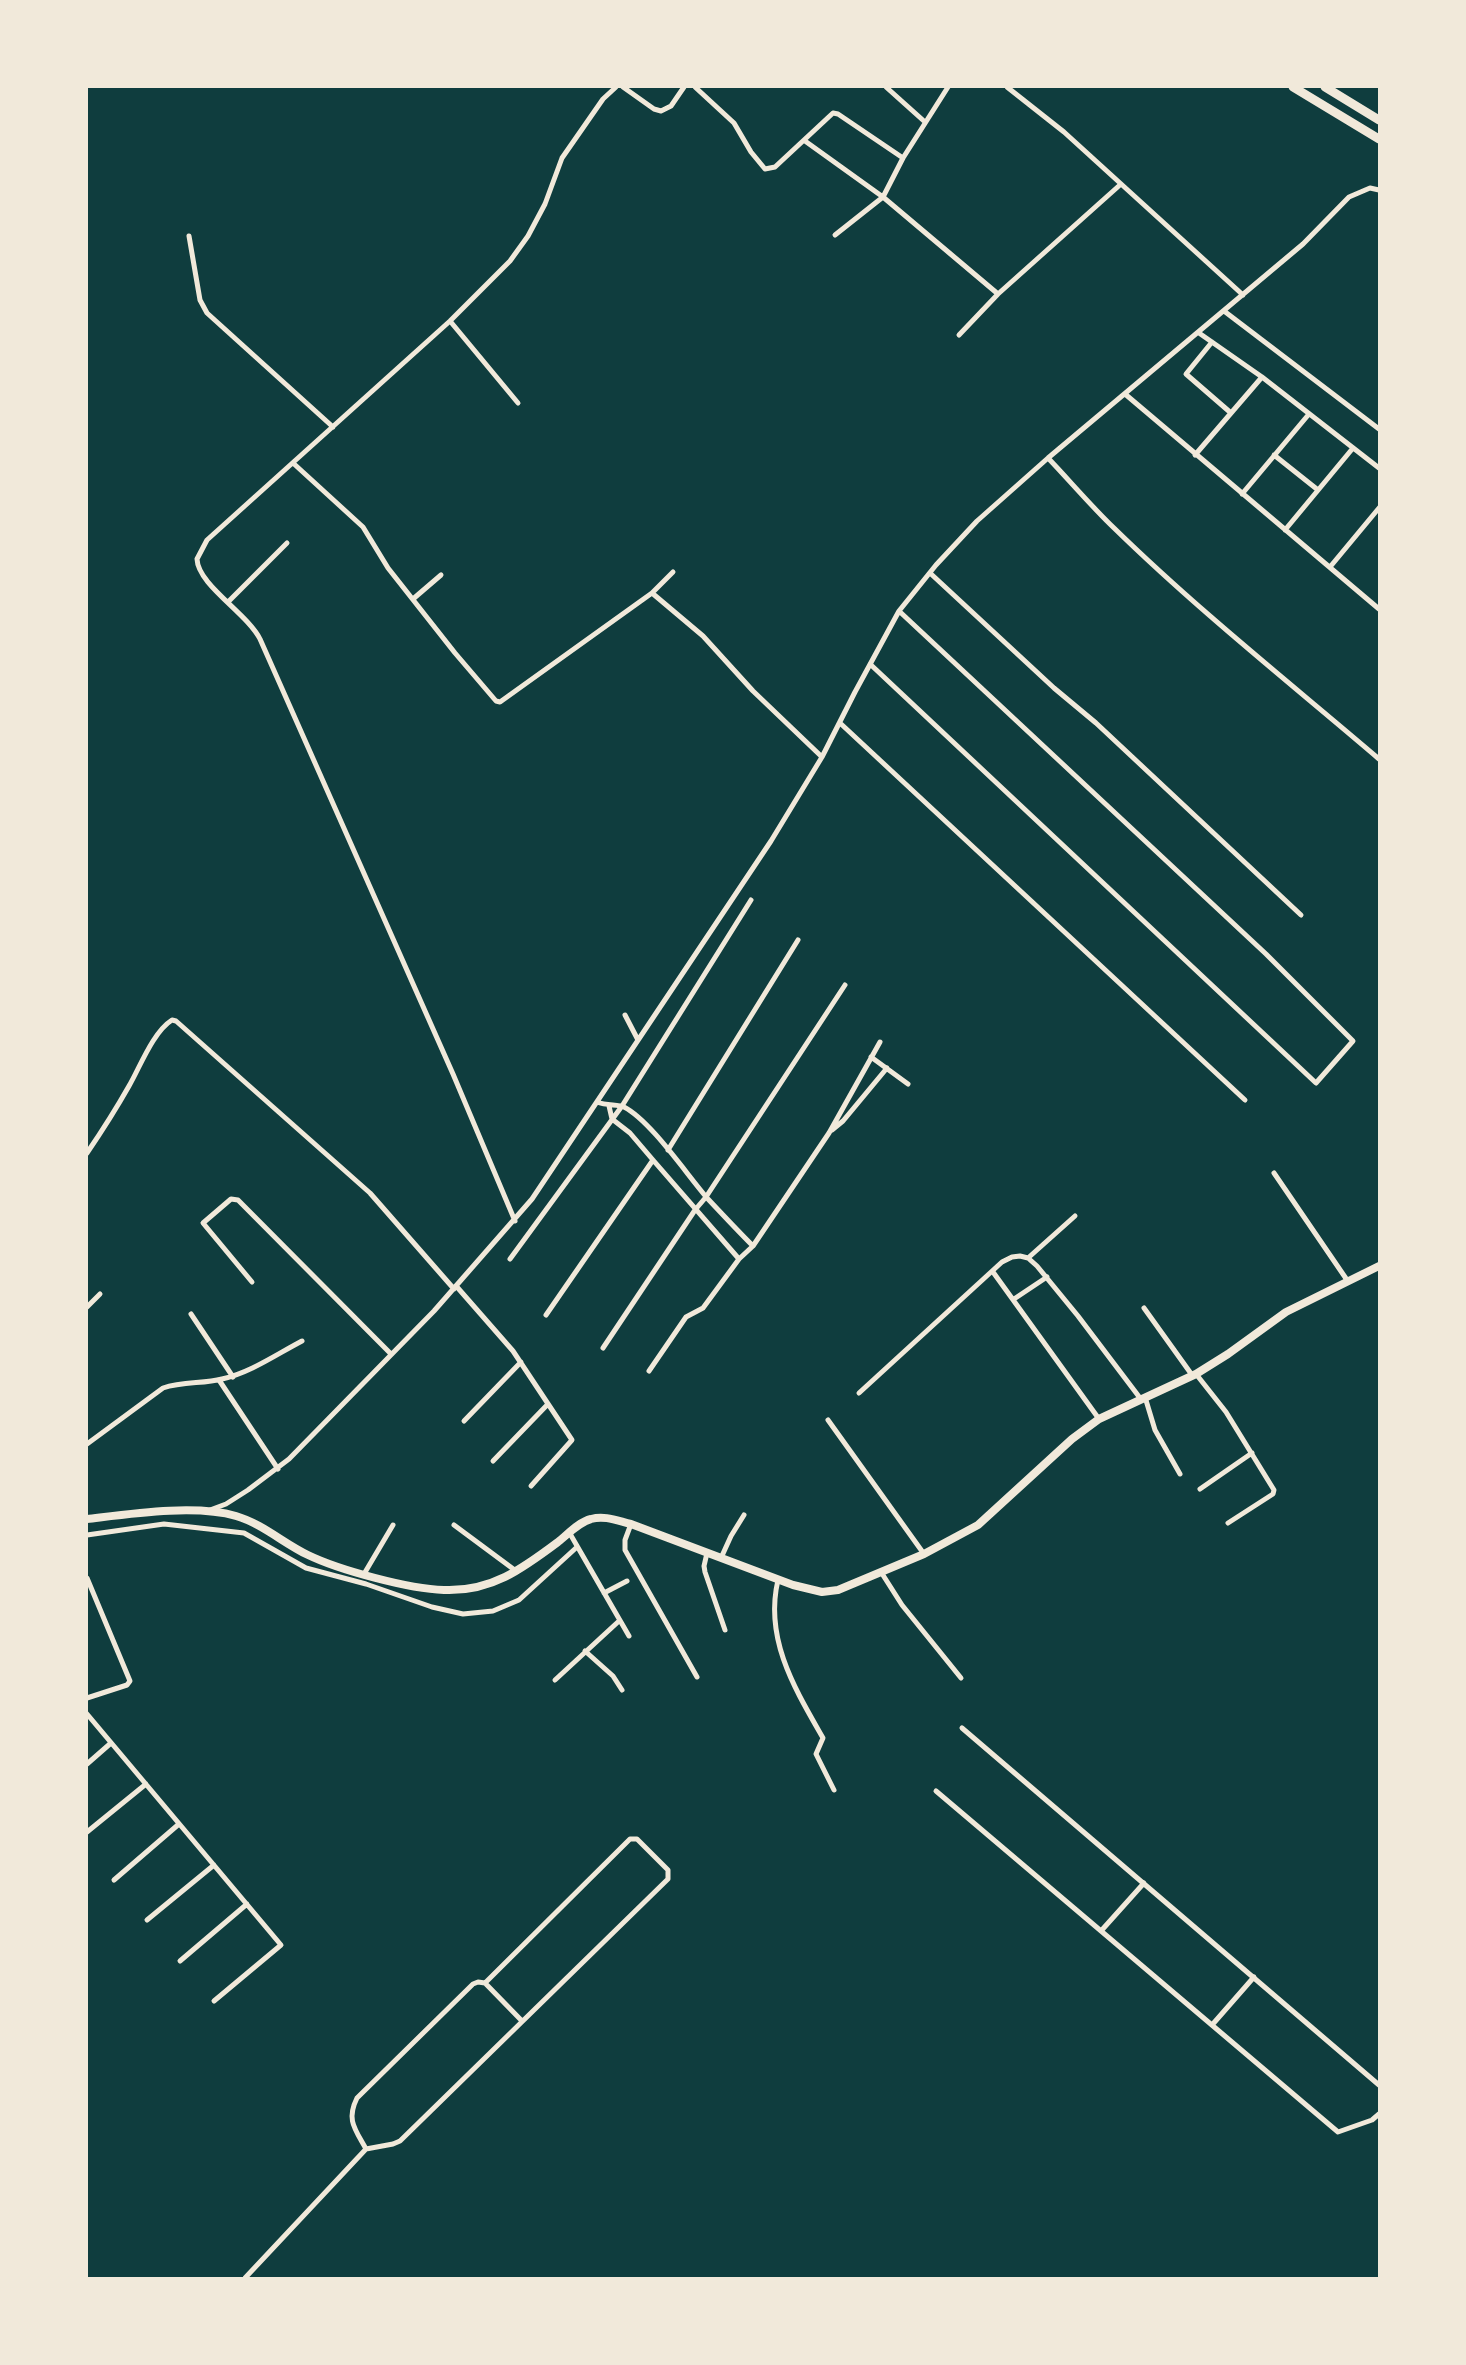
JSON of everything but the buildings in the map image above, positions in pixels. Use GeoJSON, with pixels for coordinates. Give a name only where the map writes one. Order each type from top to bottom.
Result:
{"type":"FeatureCollection","features":[{"type":"Feature","properties":{"kind":"highway"},"geometry":{"type":"LineString","coordinates":[[1293,87],[1379,139]]}},
{"type":"Feature","properties":{"kind":"highway"},"geometry":{"type":"LineString","coordinates":[[1325,87],[1379,120]]}},
{"type":"Feature","properties":{"kind":"main road"},"geometry":{"type":"LineString","coordinates":[[87,1520],[152,1512],[224,1513],[250,1521],[308,1555],[364,1574],[425,1588],[462,1590],[495,1582],[517,1572],[594,1518],[609,1518],[705,1560],[721,1558],[778,1582],[831,1592],[882,1575],[978,1525],[1072,1439],[1099,1419],[1196,1376],[1277,1317],[1379,1266]]}},
{"type":"Feature","properties":{"kind":"street"},"geometry":{"type":"LineString","coordinates":[[515,1221],[453,1074],[267,654],[254,627],[201,574],[197,559],[207,540],[450,321],[510,261],[528,236],[545,204],[562,158],[603,99],[616,87]]}},
{"type":"Feature","properties":{"kind":"street"},"geometry":{"type":"LineString","coordinates":[[623,87],[654,110],[661,111],[671,106],[684,87]]}},
{"type":"Feature","properties":{"kind":"street"},"geometry":{"type":"LineString","coordinates":[[695,87],[734,123],[751,153],[765,169],[775,167],[805,141],[830,114],[836,113],[903,158]]}},
{"type":"Feature","properties":{"kind":"street"},"geometry":{"type":"LineString","coordinates":[[886,87],[926,122]]}},
{"type":"Feature","properties":{"kind":"street"},"geometry":{"type":"LineString","coordinates":[[835,235],[883,197],[903,158],[948,87]]}},
{"type":"Feature","properties":{"kind":"street"},"geometry":{"type":"LineString","coordinates":[[1007,87],[1064,132],[1243,294]]}},
{"type":"Feature","properties":{"kind":"street"},"geometry":{"type":"LineString","coordinates":[[805,141],[883,197],[998,294]]}},
{"type":"Feature","properties":{"kind":"street"},"geometry":{"type":"LineString","coordinates":[[959,335],[998,294],[1122,184]]}},
{"type":"Feature","properties":{"kind":"street"},"geometry":{"type":"LineString","coordinates":[[206,1512],[225,1504],[278,1468],[456,1288],[515,1221],[543,1184],[771,841],[822,758],[899,611],[930,573],[977,521],[1048,458],[1303,244],[1349,196],[1370,188],[1379,190]]}},
{"type":"Feature","properties":{"kind":"street"},"geometry":{"type":"LineString","coordinates":[[189,236],[198,293],[207,313],[333,427]]}},
{"type":"Feature","properties":{"kind":"street"},"geometry":{"type":"LineString","coordinates":[[1224,311],[1379,429]]}},
{"type":"Feature","properties":{"kind":"street"},"geometry":{"type":"LineString","coordinates":[[450,321],[518,403]]}},
{"type":"Feature","properties":{"kind":"street"},"geometry":{"type":"LineString","coordinates":[[1198,333],[1262,377],[1379,468]]}},
{"type":"Feature","properties":{"kind":"street"},"geometry":{"type":"LineString","coordinates":[[1212,342],[1186,374],[1231,413]]}},
{"type":"Feature","properties":{"kind":"street"},"geometry":{"type":"LineString","coordinates":[[1195,455],[1262,377]]}},
{"type":"Feature","properties":{"kind":"street"},"geometry":{"type":"LineString","coordinates":[[1125,394],[1379,608]]}},
{"type":"Feature","properties":{"kind":"street"},"geometry":{"type":"LineString","coordinates":[[1242,494],[1309,414]]}},
{"type":"Feature","properties":{"kind":"street"},"geometry":{"type":"LineString","coordinates":[[1284,530],[1353,448]]}},
{"type":"Feature","properties":{"kind":"street"},"geometry":{"type":"LineString","coordinates":[[1274,455],[1318,490]]}},
{"type":"Feature","properties":{"kind":"street"},"geometry":{"type":"LineString","coordinates":[[1048,458],[1112,526],[1147,559],[1379,759]]}},
{"type":"Feature","properties":{"kind":"street"},"geometry":{"type":"LineString","coordinates":[[294,463],[363,527],[382,559],[455,653],[496,701],[500,702],[652,593],[673,572]]}},
{"type":"Feature","properties":{"kind":"street"},"geometry":{"type":"LineString","coordinates":[[1330,567],[1379,508]]}},
{"type":"Feature","properties":{"kind":"street"},"geometry":{"type":"LineString","coordinates":[[228,602],[287,543]]}},
{"type":"Feature","properties":{"kind":"street"},"geometry":{"type":"LineString","coordinates":[[930,573],[1054,688],[1096,723],[1301,915]]}},
{"type":"Feature","properties":{"kind":"street"},"geometry":{"type":"LineString","coordinates":[[413,599],[441,575]]}},
{"type":"Feature","properties":{"kind":"street"},"geometry":{"type":"LineString","coordinates":[[652,593],[703,636],[753,691],[822,758]]}},
{"type":"Feature","properties":{"kind":"street"},"geometry":{"type":"LineString","coordinates":[[870,664],[1316,1083],[1353,1041],[1266,954],[899,611]]}},
{"type":"Feature","properties":{"kind":"street"},"geometry":{"type":"LineString","coordinates":[[840,723],[1245,1100]]}},
{"type":"Feature","properties":{"kind":"street"},"geometry":{"type":"LineString","coordinates":[[510,1259],[622,1106],[751,900]]}},
{"type":"Feature","properties":{"kind":"street"},"geometry":{"type":"LineString","coordinates":[[668,1150],[798,940]]}},
{"type":"Feature","properties":{"kind":"street"},"geometry":{"type":"LineString","coordinates":[[603,1348],[706,1197],[845,985]]}},
{"type":"Feature","properties":{"kind":"street"},"geometry":{"type":"LineString","coordinates":[[625,1015],[638,1040]]}},
{"type":"Feature","properties":{"kind":"street"},"geometry":{"type":"LineString","coordinates":[[87,1153],[111,1118],[150,1048],[167,1023],[172,1020],[176,1021],[370,1193],[521,1362],[572,1440],[531,1486]]}},
{"type":"Feature","properties":{"kind":"street"},"geometry":{"type":"LineString","coordinates":[[649,1371],[686,1317],[703,1308],[739,1259],[753,1246],[829,1133],[880,1042]]}},
{"type":"Feature","properties":{"kind":"street"},"geometry":{"type":"LineString","coordinates":[[871,1057],[908,1084]]}},
{"type":"Feature","properties":{"kind":"street"},"geometry":{"type":"LineString","coordinates":[[829,1133],[843,1121],[887,1068]]}},
{"type":"Feature","properties":{"kind":"street"},"geometry":{"type":"LineString","coordinates":[[597,1102],[609,1106],[622,1106],[645,1124],[706,1197],[753,1246]]}},
{"type":"Feature","properties":{"kind":"street"},"geometry":{"type":"LineString","coordinates":[[609,1106],[612,1119],[630,1133],[739,1259]]}},
{"type":"Feature","properties":{"kind":"street"},"geometry":{"type":"LineString","coordinates":[[546,1315],[653,1160]]}},
{"type":"Feature","properties":{"kind":"street"},"geometry":{"type":"LineString","coordinates":[[1274,1173],[1347,1280]]}},
{"type":"Feature","properties":{"kind":"street"},"geometry":{"type":"LineString","coordinates":[[252,1282],[203,1223],[231,1199],[238,1200],[391,1354]]}},
{"type":"Feature","properties":{"kind":"street"},"geometry":{"type":"LineString","coordinates":[[1028,1258],[1075,1216]]}},
{"type":"Feature","properties":{"kind":"street"},"geometry":{"type":"LineString","coordinates":[[859,1393],[993,1272],[1012,1257],[1028,1258],[1047,1277],[1144,1398],[1155,1430],[1180,1474]]}},
{"type":"Feature","properties":{"kind":"street"},"geometry":{"type":"LineString","coordinates":[[993,1272],[1099,1419]]}},
{"type":"Feature","properties":{"kind":"street"},"geometry":{"type":"LineString","coordinates":[[1014,1299],[1047,1277]]}},
{"type":"Feature","properties":{"kind":"street"},"geometry":{"type":"LineString","coordinates":[[87,1307],[100,1294]]}},
{"type":"Feature","properties":{"kind":"street"},"geometry":{"type":"LineString","coordinates":[[1144,1308],[1207,1388],[1252,1453],[1275,1492],[1228,1523]]}},
{"type":"Feature","properties":{"kind":"street"},"geometry":{"type":"LineString","coordinates":[[191,1314],[233,1377]]}},
{"type":"Feature","properties":{"kind":"street"},"geometry":{"type":"LineString","coordinates":[[87,1444],[163,1388],[176,1383],[233,1377],[302,1341]]}},
{"type":"Feature","properties":{"kind":"street"},"geometry":{"type":"LineString","coordinates":[[464,1421],[521,1362]]}},
{"type":"Feature","properties":{"kind":"street"},"geometry":{"type":"LineString","coordinates":[[219,1380],[278,1468]]}},
{"type":"Feature","properties":{"kind":"street"},"geometry":{"type":"LineString","coordinates":[[493,1461],[548,1404]]}},
{"type":"Feature","properties":{"kind":"street"},"geometry":{"type":"LineString","coordinates":[[828,1420],[924,1554]]}},
{"type":"Feature","properties":{"kind":"street"},"geometry":{"type":"LineString","coordinates":[[1200,1489],[1252,1453]]}},
{"type":"Feature","properties":{"kind":"street"},"geometry":{"type":"LineString","coordinates":[[721,1558],[735,1527],[744,1515]]}},
{"type":"Feature","properties":{"kind":"street"},"geometry":{"type":"LineString","coordinates":[[87,1535],[146,1526],[183,1525],[244,1533],[306,1568],[366,1584],[432,1607],[469,1614],[493,1611],[519,1600],[577,1546]]}},
{"type":"Feature","properties":{"kind":"street"},"geometry":{"type":"LineString","coordinates":[[364,1574],[393,1525]]}},
{"type":"Feature","properties":{"kind":"street"},"geometry":{"type":"LineString","coordinates":[[453,1525],[517,1572]]}},
{"type":"Feature","properties":{"kind":"street"},"geometry":{"type":"LineString","coordinates":[[630,1527],[626,1536],[626,1550],[697,1677]]}},
{"type":"Feature","properties":{"kind":"street"},"geometry":{"type":"LineString","coordinates":[[571,1535],[629,1636]]}},
{"type":"Feature","properties":{"kind":"street"},"geometry":{"type":"LineString","coordinates":[[278,1551],[284,1542]]}},
{"type":"Feature","properties":{"kind":"street"},"geometry":{"type":"LineString","coordinates":[[705,1560],[725,1630]]}},
{"type":"Feature","properties":{"kind":"street"},"geometry":{"type":"LineString","coordinates":[[882,1575],[902,1605],[961,1678]]}},
{"type":"Feature","properties":{"kind":"street"},"geometry":{"type":"LineString","coordinates":[[87,1578],[130,1681],[127,1685],[87,1698]]}},
{"type":"Feature","properties":{"kind":"street"},"geometry":{"type":"LineString","coordinates":[[604,1593],[627,1581]]}},
{"type":"Feature","properties":{"kind":"street"},"geometry":{"type":"LineString","coordinates":[[778,1582],[776,1636],[790,1680],[823,1738],[816,1754],[834,1790]]}},
{"type":"Feature","properties":{"kind":"street"},"geometry":{"type":"LineString","coordinates":[[555,1680],[619,1621]]}},
{"type":"Feature","properties":{"kind":"street"},"geometry":{"type":"LineString","coordinates":[[585,1651],[613,1676],[622,1690]]}},
{"type":"Feature","properties":{"kind":"street"},"geometry":{"type":"LineString","coordinates":[[87,1714],[281,1945],[214,2001]]}},
{"type":"Feature","properties":{"kind":"street"},"geometry":{"type":"LineString","coordinates":[[962,1728],[1379,2085]]}},
{"type":"Feature","properties":{"kind":"street"},"geometry":{"type":"LineString","coordinates":[[87,1764],[111,1743]]}},
{"type":"Feature","properties":{"kind":"street"},"geometry":{"type":"LineString","coordinates":[[87,1832],[146,1784]]}},
{"type":"Feature","properties":{"kind":"street"},"geometry":{"type":"LineString","coordinates":[[936,1791],[1338,2132],[1372,2120],[1379,2114]]}},
{"type":"Feature","properties":{"kind":"street"},"geometry":{"type":"LineString","coordinates":[[114,1880],[179,1824]]}},
{"type":"Feature","properties":{"kind":"street"},"geometry":{"type":"LineString","coordinates":[[245,2278],[366,2149],[400,2141],[668,1879],[668,1870],[637,1839],[630,1839],[485,1983],[473,1984],[357,2098],[352,2109],[351,2121],[366,2149]]}},
{"type":"Feature","properties":{"kind":"street"},"geometry":{"type":"LineString","coordinates":[[147,1920],[214,1865]]}},
{"type":"Feature","properties":{"kind":"street"},"geometry":{"type":"LineString","coordinates":[[1101,1931],[1144,1883]]}},
{"type":"Feature","properties":{"kind":"street"},"geometry":{"type":"LineString","coordinates":[[180,1961],[247,1904]]}},
{"type":"Feature","properties":{"kind":"street"},"geometry":{"type":"LineString","coordinates":[[1212,2025],[1254,1977]]}},
{"type":"Feature","properties":{"kind":"street"},"geometry":{"type":"LineString","coordinates":[[485,1983],[522,2021]]}}]}
